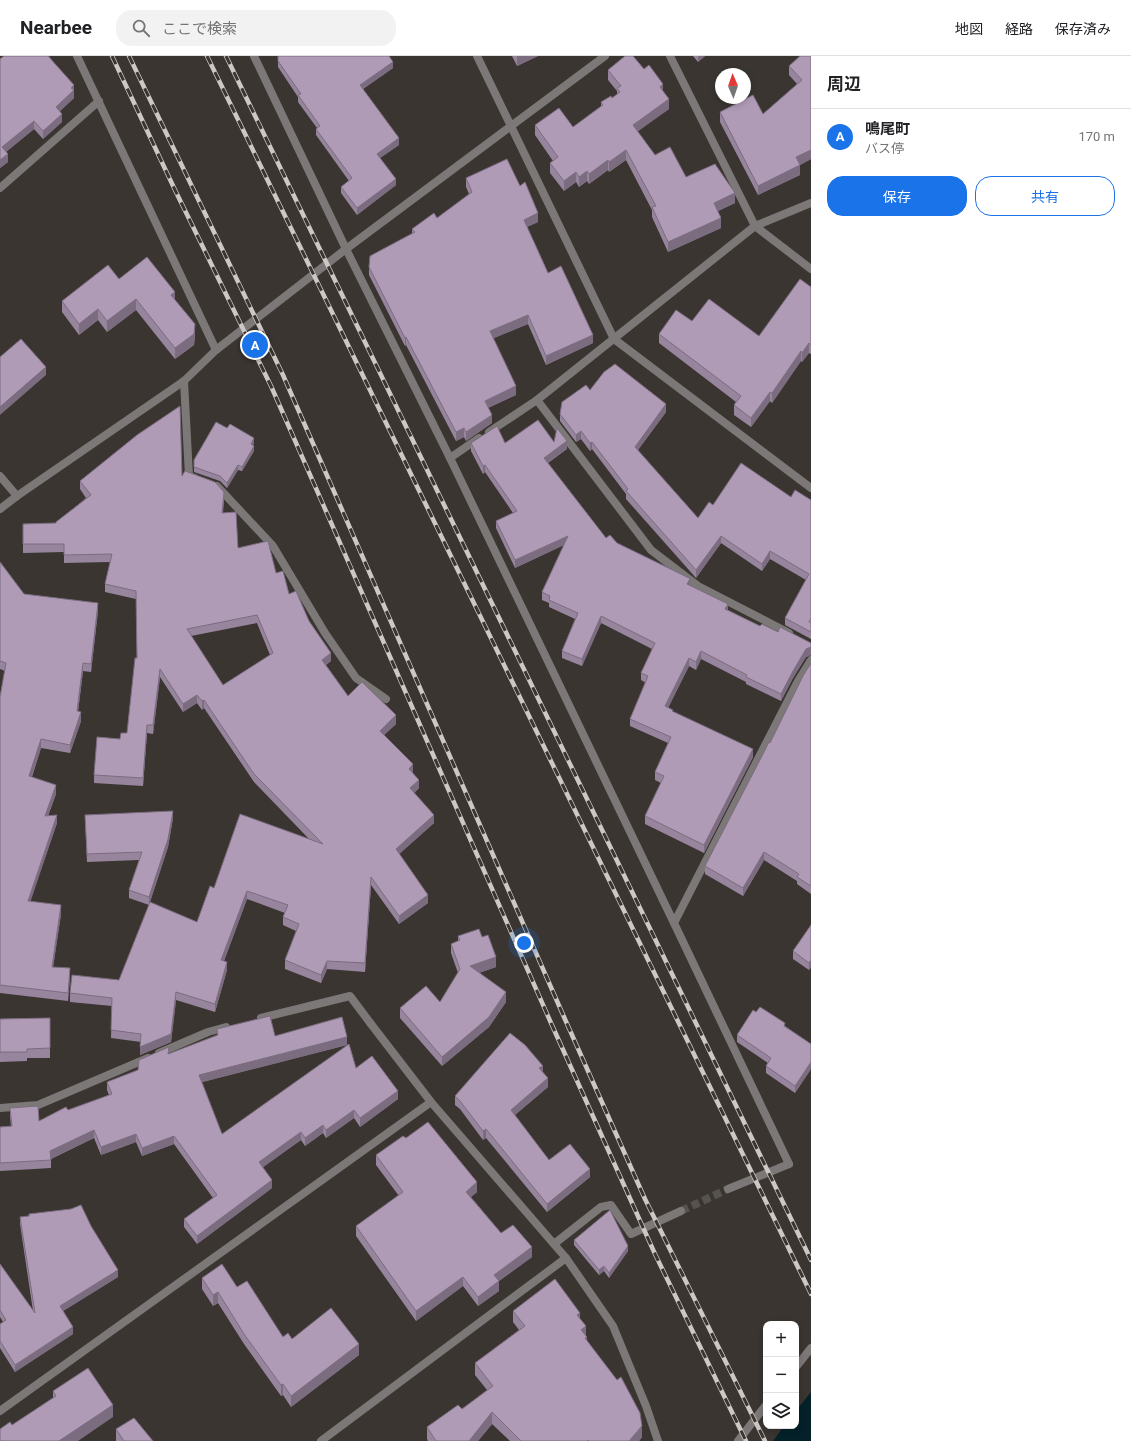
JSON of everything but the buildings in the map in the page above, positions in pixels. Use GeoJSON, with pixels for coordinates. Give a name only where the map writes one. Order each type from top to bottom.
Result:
{"type":"FeatureCollection","features":[{"type":"Feature","properties":{"kind":"street"},"geometry":{"type":"LineString","coordinates":[[77,56],[216,350]]}},
{"type":"Feature","properties":{"kind":"street"},"geometry":{"type":"LineString","coordinates":[[254,56],[346,249],[450,458],[789,1164],[728,1189]]}},
{"type":"Feature","properties":{"kind":"street"},"geometry":{"type":"LineString","coordinates":[[477,56],[614,339],[811,488]]}},
{"type":"Feature","properties":{"kind":"street"},"geometry":{"type":"LineString","coordinates":[[0,510],[17,496],[184,381],[216,350],[346,249],[606,56]]}},
{"type":"Feature","properties":{"kind":"street"},"geometry":{"type":"LineString","coordinates":[[670,56],[755,226],[811,269]]}},
{"type":"Feature","properties":{"kind":"street"},"geometry":{"type":"LineString","coordinates":[[0,188],[98,102]]}},
{"type":"Feature","properties":{"kind":"street"},"geometry":{"type":"LineString","coordinates":[[450,458],[537,400],[755,226],[811,203]]}},
{"type":"Feature","properties":{"kind":"street"},"geometry":{"type":"LineString","coordinates":[[184,381],[189,476],[218,486],[273,546],[325,633],[356,678],[386,699]]}},
{"type":"Feature","properties":{"kind":"street"},"geometry":{"type":"LineString","coordinates":[[537,400],[651,550],[698,586],[797,638]]}},
{"type":"Feature","properties":{"kind":"street"},"geometry":{"type":"LineString","coordinates":[[0,476],[17,496]]}},
{"type":"Feature","properties":{"kind":"street"},"geometry":{"type":"LineString","coordinates":[[674,923],[798,681],[811,660]]}},
{"type":"Feature","properties":{"kind":"street"},"geometry":{"type":"LineString","coordinates":[[253,1020],[350,996],[431,1102],[566,1258],[613,1326],[646,1406],[658,1441]]}},
{"type":"Feature","properties":{"kind":"street"},"geometry":{"type":"LineString","coordinates":[[0,1108],[38,1105],[208,1032],[230,1026]]}},
{"type":"Feature","properties":{"kind":"street"},"geometry":{"type":"LineString","coordinates":[[0,1411],[431,1102]]}},
{"type":"Feature","properties":{"kind":"street"},"geometry":{"type":"LineString","coordinates":[[554,1244],[601,1207],[610,1205],[631,1234],[681,1211]]}},
{"type":"Feature","properties":{"kind":"street"},"geometry":{"type":"LineString","coordinates":[[321,1441],[566,1258]]}},
{"type":"Feature","properties":{"kind":"street"},"geometry":{"type":"LineString","coordinates":[[799,1363],[811,1348]]}},
{"type":"Feature","properties":{"kind":"street"},"geometry":{"type":"LineString","coordinates":[[738,1441],[763,1409]]}},
{"type":"Feature","properties":{"kind":"water"},"geometry":{"type":"Polygon","coordinates":[[[811,1392],[811,1441],[773,1441],[782,1429],[799,1429],[799,1407],[811,1392]]]}},
{"type":"Feature","properties":{"kind":"tunnel"},"geometry":{"type":"LineString","coordinates":[[681,1211],[728,1189]]}},
{"type":"Feature","properties":{"kind":"railway"},"geometry":{"type":"LineString","coordinates":[[112,56],[175,190],[271,386],[551,1023],[655,1254],[746,1441]]}},
{"type":"Feature","properties":{"kind":"railway"},"geometry":{"type":"LineString","coordinates":[[129,56],[283,375],[645,1199],[765,1441]]}},
{"type":"Feature","properties":{"kind":"railway"},"geometry":{"type":"LineString","coordinates":[[207,56],[811,1294]]}},
{"type":"Feature","properties":{"kind":"railway"},"geometry":{"type":"LineString","coordinates":[[226,56],[811,1260]]}},
{"type":"Feature","properties":{"kind":"place","name":"鳴尾町"},"geometry":{"type":"Point","coordinates":[255,345]}}]}
